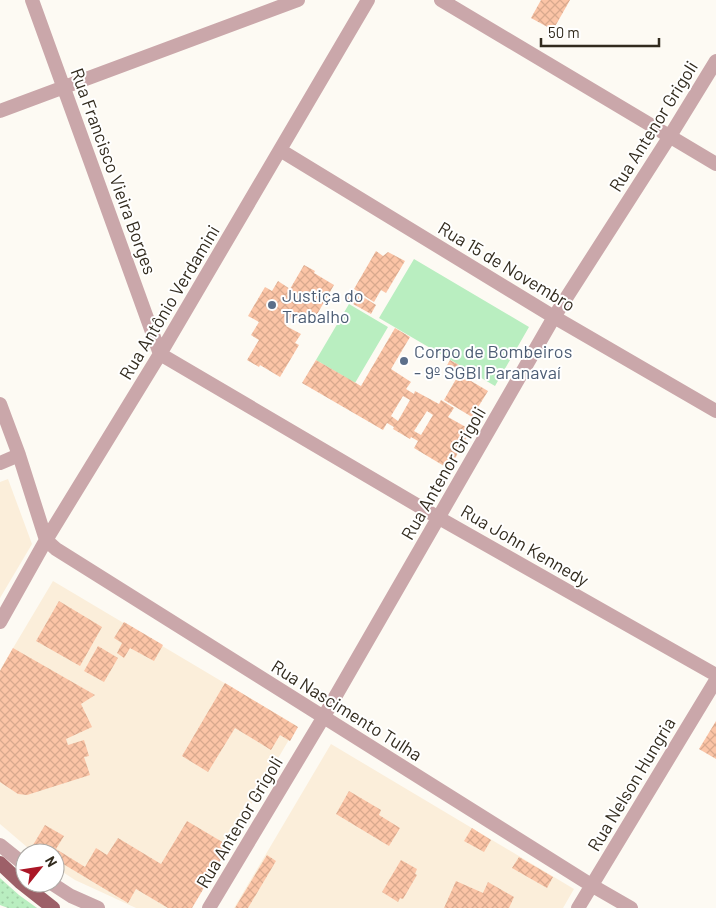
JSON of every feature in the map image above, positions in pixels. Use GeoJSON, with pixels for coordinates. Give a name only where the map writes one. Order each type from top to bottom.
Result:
{"type":"FeatureCollection","features":[{"type":"Feature","properties":{"kind":"main road"},"geometry":{"type":"LineString","coordinates":[[0,863],[20,882],[53,908]]}},
{"type":"Feature","properties":{"kind":"street","name":"Rua Francisco Vieira Borges"},"geometry":{"type":"LineString","coordinates":[[32,0],[160,354]]}},
{"type":"Feature","properties":{"kind":"street"},"geometry":{"type":"LineString","coordinates":[[0,111],[298,0]]}},
{"type":"Feature","properties":{"kind":"street","name":"Rua Antônio Verdamini"},"geometry":{"type":"LineString","coordinates":[[0,622],[46,540],[160,354],[368,0]]}},
{"type":"Feature","properties":{"kind":"street"},"geometry":{"type":"LineString","coordinates":[[441,0],[716,164]]}},
{"type":"Feature","properties":{"kind":"street","name":"Rua Antenor Grigoli"},"geometry":{"type":"LineString","coordinates":[[209,908],[324,718],[554,317],[670,136],[716,60]]}},
{"type":"Feature","properties":{"kind":"street","name":"Rua 15 de Novembro"},"geometry":{"type":"LineString","coordinates":[[280,150],[554,317],[716,411]]}},
{"type":"Feature","properties":{"kind":"street","name":"Rua John Kennedy"},"geometry":{"type":"LineString","coordinates":[[160,354],[439,518],[716,675]]}},
{"type":"Feature","properties":{"kind":"street"},"geometry":{"type":"LineString","coordinates":[[0,404],[19,455],[46,540]]}},
{"type":"Feature","properties":{"kind":"street"},"geometry":{"type":"LineString","coordinates":[[0,463],[19,455]]}},
{"type":"Feature","properties":{"kind":"street","name":"Rua Nascimento Tulha"},"geometry":{"type":"LineString","coordinates":[[46,540],[56,549],[324,718],[631,908]]}},
{"type":"Feature","properties":{"kind":"street","name":"Rua Nelson Hungria"},"geometry":{"type":"LineString","coordinates":[[578,908],[716,680]]}},
{"type":"Feature","properties":{"kind":"street"},"geometry":{"type":"LineString","coordinates":[[0,845],[15,857]]}},
{"type":"Feature","properties":{"kind":"street"},"geometry":{"type":"LineString","coordinates":[[65,892],[98,908]]}},
{"type":"Feature","properties":{"kind":"shaded area"},"geometry":{"type":"Polygon","coordinates":[[[8,479],[32,544],[0,598],[0,482],[8,479]]]}},
{"type":"Feature","properties":{"kind":"shaded area"},"geometry":{"type":"Polygon","coordinates":[[[53,581],[297,726],[190,908],[136,908],[65,874],[65,843],[22,843],[0,824],[0,670],[53,581]]]}},
{"type":"Feature","properties":{"kind":"shaded area"},"geometry":{"type":"Polygon","coordinates":[[[331,744],[574,889],[563,908],[234,908],[331,744]]]}},
{"type":"Feature","properties":{"kind":"green space"},"geometry":{"type":"Polygon","coordinates":[[[414,259],[529,327],[495,386],[379,318],[414,259]]]}},
{"type":"Feature","properties":{"kind":"green space"},"geometry":{"type":"Polygon","coordinates":[[[349,304],[388,327],[355,383],[316,360],[349,304]]]}},
{"type":"Feature","properties":{"kind":"green space"},"geometry":{"type":"Polygon","coordinates":[[[0,878],[15,893],[37,908],[8,908],[0,905],[0,878]]]}},
{"type":"Feature","properties":{"kind":"building"},"geometry":{"type":"Polygon","coordinates":[[[541,0],[570,0],[553,30],[531,18],[541,0]]]}},
{"type":"Feature","properties":{"kind":"building"},"geometry":{"type":"Polygon","coordinates":[[[376,251],[383,256],[388,252],[405,261],[386,293],[381,290],[374,302],[354,289],[376,251]]]}},
{"type":"Feature","properties":{"kind":"building"},"geometry":{"type":"Polygon","coordinates":[[[304,265],[334,285],[316,316],[312,314],[307,324],[292,315],[286,326],[301,334],[295,343],[299,345],[280,377],[260,365],[259,367],[247,360],[259,340],[251,335],[259,322],[248,316],[265,287],[272,291],[278,281],[290,289],[304,265]]]}},
{"type":"Feature","properties":{"kind":"building"},"geometry":{"type":"Polygon","coordinates":[[[352,290],[376,305],[371,314],[346,300],[352,290]]]}},
{"type":"Feature","properties":{"kind":"building"},"geometry":{"type":"Polygon","coordinates":[[[395,328],[410,337],[391,369],[411,382],[406,389],[414,394],[415,391],[439,404],[441,400],[454,408],[448,417],[471,430],[449,469],[414,448],[418,441],[411,437],[410,439],[387,423],[383,430],[302,383],[316,360],[361,386],[395,328]],[[403,396],[391,416],[398,421],[410,400],[403,396]],[[427,411],[414,431],[421,435],[433,415],[427,411]]]}},
{"type":"Feature","properties":{"kind":"building"},"geometry":{"type":"Polygon","coordinates":[[[450,360],[459,365],[455,373],[446,367],[450,360]]]}},
{"type":"Feature","properties":{"kind":"building"},"geometry":{"type":"Polygon","coordinates":[[[459,374],[488,391],[472,417],[444,400],[459,374]]]}},
{"type":"Feature","properties":{"kind":"building"},"geometry":{"type":"Polygon","coordinates":[[[59,601],[102,627],[80,666],[36,641],[59,601]]]}},
{"type":"Feature","properties":{"kind":"building"},"geometry":{"type":"Polygon","coordinates":[[[124,622],[163,645],[154,661],[130,648],[124,658],[117,653],[122,643],[114,638],[124,622]]]}},
{"type":"Feature","properties":{"kind":"building"},"geometry":{"type":"Polygon","coordinates":[[[98,646],[118,658],[104,682],[84,671],[98,646]]]}},
{"type":"Feature","properties":{"kind":"building"},"geometry":{"type":"Polygon","coordinates":[[[13,648],[95,695],[81,704],[92,727],[66,739],[68,745],[84,740],[89,756],[84,757],[90,775],[27,795],[18,794],[0,782],[0,671],[13,648]]]}},
{"type":"Feature","properties":{"kind":"building"},"geometry":{"type":"Polygon","coordinates":[[[225,683],[298,727],[290,741],[280,735],[271,750],[235,728],[208,772],[182,756],[225,683]]]}},
{"type":"Feature","properties":{"kind":"building"},"geometry":{"type":"Polygon","coordinates":[[[716,721],[716,759],[699,749],[716,721]]]}},
{"type":"Feature","properties":{"kind":"building"},"geometry":{"type":"Polygon","coordinates":[[[349,791],[381,810],[379,815],[400,828],[389,846],[336,814],[349,791]]]}},
{"type":"Feature","properties":{"kind":"building"},"geometry":{"type":"Polygon","coordinates":[[[187,821],[229,846],[192,908],[168,908],[136,889],[128,903],[65,865],[65,855],[85,867],[96,848],[107,855],[118,838],[161,864],[187,821]]]}},
{"type":"Feature","properties":{"kind":"building"},"geometry":{"type":"Polygon","coordinates":[[[45,825],[64,836],[60,843],[34,843],[45,825]]]}},
{"type":"Feature","properties":{"kind":"building"},"geometry":{"type":"Polygon","coordinates":[[[472,828],[491,840],[484,852],[464,841],[472,828]]]}},
{"type":"Feature","properties":{"kind":"building"},"geometry":{"type":"Polygon","coordinates":[[[267,855],[276,861],[248,908],[235,908],[267,855]]]}},
{"type":"Feature","properties":{"kind":"building"},"geometry":{"type":"Polygon","coordinates":[[[519,857],[553,877],[547,888],[512,868],[519,857]]]}},
{"type":"Feature","properties":{"kind":"building"},"geometry":{"type":"Polygon","coordinates":[[[401,860],[417,869],[415,874],[417,875],[403,899],[400,898],[398,902],[382,892],[401,860]]]}},
{"type":"Feature","properties":{"kind":"building"},"geometry":{"type":"Polygon","coordinates":[[[456,881],[483,893],[488,882],[514,897],[509,908],[444,908],[456,881]]]}},
{"type":"Feature","properties":{"kind":"place","name":"Justiça do Trabalho"},"geometry":{"type":"Point","coordinates":[272,305]}},
{"type":"Feature","properties":{"kind":"place","name":"Corpo de Bombeiros - 9º SGBI Paranavaí"},"geometry":{"type":"Point","coordinates":[404,361]}}]}
